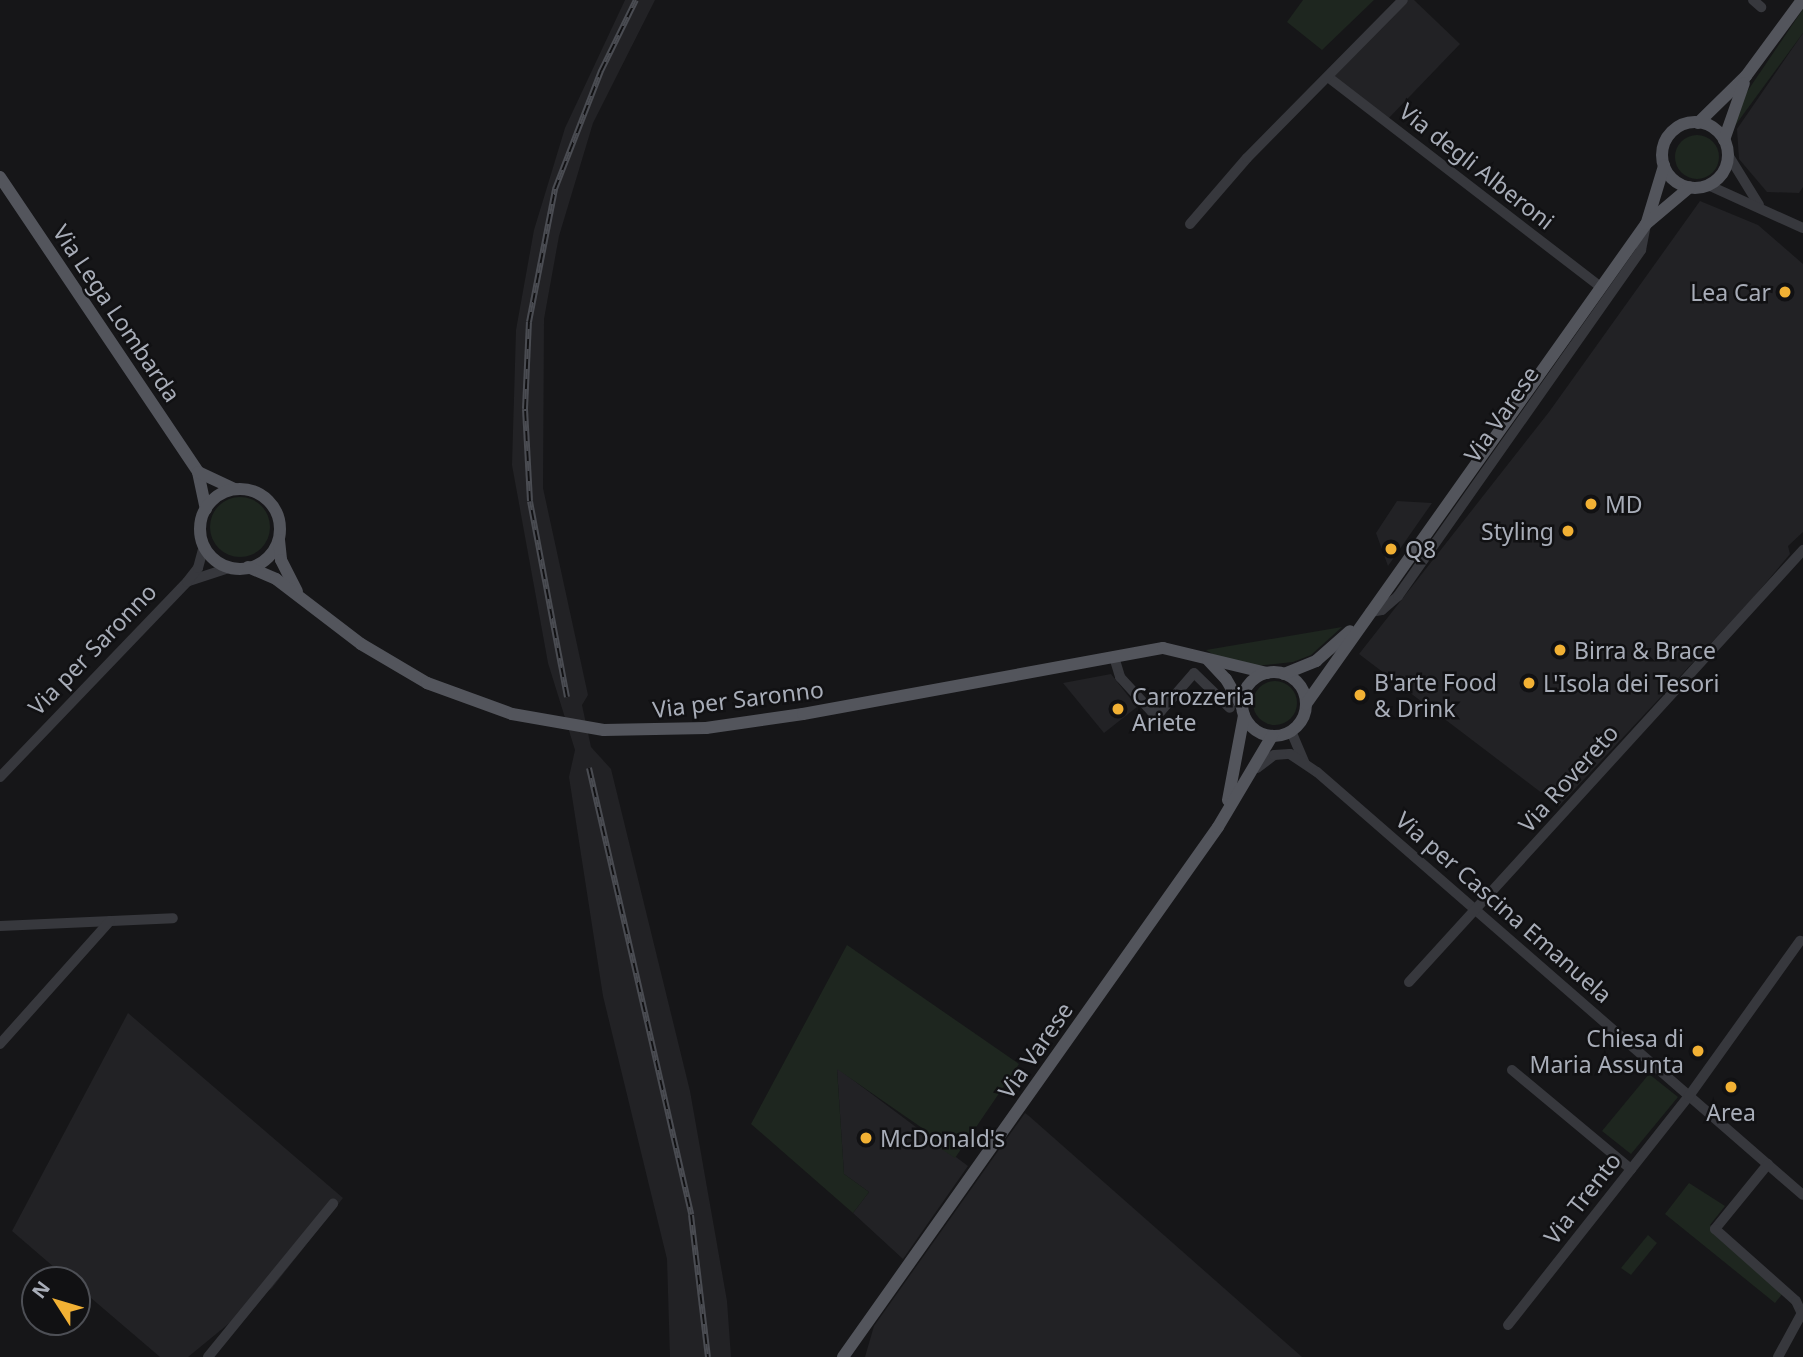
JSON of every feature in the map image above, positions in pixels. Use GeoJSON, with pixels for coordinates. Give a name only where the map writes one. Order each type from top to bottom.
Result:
{"type":"FeatureCollection","features":[{"type":"Feature","properties":{"kind":"main road"},"geometry":{"type":"LineString","coordinates":[[1746,76],[1726,146],[1722,173],[1708,185],[1690,187],[1676,182],[1664,166],[1662,150],[1671,134],[1698,122],[1746,76],[1802,0]]}},
{"type":"Feature","properties":{"kind":"main road"},"geometry":{"type":"LineString","coordinates":[[1698,122],[1714,129],[1726,146]]}},
{"type":"Feature","properties":{"kind":"main road","name":"Via Varese"},"geometry":{"type":"LineString","coordinates":[[1647,225],[1664,166]]}},
{"type":"Feature","properties":{"kind":"main road","name":"Via Lega Lombarda"},"geometry":{"type":"LineString","coordinates":[[0,177],[198,472],[206,509]]}},
{"type":"Feature","properties":{"kind":"main road","name":"Via Varese"},"geometry":{"type":"LineString","coordinates":[[1306,704],[1647,225],[1690,187]]}},
{"type":"Feature","properties":{"kind":"main road","name":"Via Lega Lombarda"},"geometry":{"type":"LineString","coordinates":[[198,472],[225,488],[238,489]]}},
{"type":"Feature","properties":{"kind":"main road"},"geometry":{"type":"LineString","coordinates":[[238,489],[258,493],[274,508],[279,539],[265,560],[248,568],[232,567],[216,560],[204,546],[201,531],[206,509],[220,494],[238,489]]}},
{"type":"Feature","properties":{"kind":"main road","name":"Via per Saronno"},"geometry":{"type":"LineString","coordinates":[[279,539],[285,570],[301,597]]}},
{"type":"Feature","properties":{"kind":"main road","name":"Via per Saronno"},"geometry":{"type":"LineString","coordinates":[[248,568],[262,571],[301,597],[360,644],[453,694],[538,721],[604,730],[706,728],[803,714],[1114,657],[1178,648],[1208,660],[1267,673]]}},
{"type":"Feature","properties":{"kind":"main road","name":"Via Varese"},"geometry":{"type":"LineString","coordinates":[[1284,674],[1316,661],[1370,612]]}},
{"type":"Feature","properties":{"kind":"main road"},"geometry":{"type":"LineString","coordinates":[[1208,660],[1226,679],[1239,710],[1253,728],[1272,736],[1291,731],[1302,719],[1306,704],[1299,685],[1284,674],[1267,673],[1248,686],[1239,710]]}},
{"type":"Feature","properties":{"kind":"main road","name":"Via Varese"},"geometry":{"type":"LineString","coordinates":[[1218,827],[1237,769],[1239,710]]}},
{"type":"Feature","properties":{"kind":"main road","name":"Via Varese"},"geometry":{"type":"LineString","coordinates":[[846,1357],[1218,827],[1272,736]]}},
{"type":"Feature","properties":{"kind":"street"},"geometry":{"type":"LineString","coordinates":[[1190,224],[1403,0]]}},
{"type":"Feature","properties":{"kind":"street","name":"Via degli Alberoni"},"geometry":{"type":"LineString","coordinates":[[1328,77],[1601,287]]}},
{"type":"Feature","properties":{"kind":"street"},"geometry":{"type":"LineString","coordinates":[[1726,146],[1761,207]]}},
{"type":"Feature","properties":{"kind":"street"},"geometry":{"type":"LineString","coordinates":[[1708,185],[1761,207],[1803,229]]}},
{"type":"Feature","properties":{"kind":"street","name":"Via Varese"},"geometry":{"type":"LineString","coordinates":[[1370,612],[1382,610],[1398,596],[1641,250],[1647,225]]}},
{"type":"Feature","properties":{"kind":"street","name":"Via per Saronno"},"geometry":{"type":"LineString","coordinates":[[0,777],[187,582],[198,568],[204,546]]}},
{"type":"Feature","properties":{"kind":"street","name":"Via Rovereto"},"geometry":{"type":"LineString","coordinates":[[1409,982],[1803,550]]}},
{"type":"Feature","properties":{"kind":"street","name":"Via per Saronno"},"geometry":{"type":"LineString","coordinates":[[187,582],[232,567]]}},
{"type":"Feature","properties":{"kind":"street"},"geometry":{"type":"LineString","coordinates":[[1114,657],[1120,677],[1152,712],[1161,711],[1194,673],[1239,710]]}},
{"type":"Feature","properties":{"kind":"street","name":"Via per Cascina Emanuela"},"geometry":{"type":"LineString","coordinates":[[1291,731],[1304,762],[1803,1195]]}},
{"type":"Feature","properties":{"kind":"street"},"geometry":{"type":"LineString","coordinates":[[1241,789],[1250,782],[1261,762],[1274,755],[1290,754],[1304,762]]}},
{"type":"Feature","properties":{"kind":"street"},"geometry":{"type":"LineString","coordinates":[[0,926],[173,918]]}},
{"type":"Feature","properties":{"kind":"street"},"geometry":{"type":"LineString","coordinates":[[0,1044],[110,921]]}},
{"type":"Feature","properties":{"kind":"street","name":"Via Trento"},"geometry":{"type":"LineString","coordinates":[[1507,1325],[1689,1096],[1800,941]]}},
{"type":"Feature","properties":{"kind":"street"},"geometry":{"type":"LineString","coordinates":[[1513,1070],[1631,1169]]}},
{"type":"Feature","properties":{"kind":"street"},"geometry":{"type":"LineString","coordinates":[[1768,1164],[1715,1229],[1793,1297],[1802,1313],[1778,1357]]}},
{"type":"Feature","properties":{"kind":"street"},"geometry":{"type":"LineString","coordinates":[[208,1357],[334,1204]]}},
{"type":"Feature","properties":{"kind":"shaded area"},"geometry":{"type":"Polygon","coordinates":[[[625,0],[655,0],[593,123],[559,236],[544,319],[543,488],[588,695],[582,705],[591,747],[611,769],[690,1091],[727,1301],[731,1357],[670,1357],[667,1259],[603,996],[569,777],[575,750],[548,663],[512,465],[516,330],[534,230],[565,128],[625,0]]]}},
{"type":"Feature","properties":{"kind":"shaded area"},"geometry":{"type":"Polygon","coordinates":[[[1303,0],[1374,0],[1322,50],[1287,22],[1303,0]]]}},
{"type":"Feature","properties":{"kind":"shaded area"},"geometry":{"type":"Polygon","coordinates":[[[1408,0],[1414,0],[1460,44],[1387,120],[1333,76],[1408,0]]]}},
{"type":"Feature","properties":{"kind":"shaded area"},"geometry":{"type":"Polygon","coordinates":[[[1803,9],[1803,33],[1734,127],[1738,105],[1803,9]]]}},
{"type":"Feature","properties":{"kind":"shaded area"},"geometry":{"type":"Polygon","coordinates":[[[1803,33],[1803,187],[1799,193],[1767,192],[1739,159],[1737,129],[1803,33]]]}},
{"type":"Feature","properties":{"kind":"shaded area"},"geometry":{"type":"Polygon","coordinates":[[[1697,135],[1706,136],[1713,141],[1718,148],[1718,166],[1713,173],[1706,178],[1697,179],[1688,178],[1681,173],[1676,166],[1675,157],[1676,148],[1681,141],[1688,136],[1697,135]]]}},
{"type":"Feature","properties":{"kind":"shaded area"},"geometry":{"type":"Polygon","coordinates":[[[1700,201],[1758,225],[1803,264],[1803,532],[1788,546],[1790,554],[1753,598],[1559,806],[1359,654],[1549,412],[1700,201]]]}},
{"type":"Feature","properties":{"kind":"shaded area"},"geometry":{"type":"Polygon","coordinates":[[[240,497],[257,502],[265,510],[270,527],[265,544],[257,552],[240,557],[223,552],[215,544],[210,527],[215,510],[223,502],[240,497]]]}},
{"type":"Feature","properties":{"kind":"shaded area","name":"Q8"},"geometry":{"type":"Polygon","coordinates":[[[1397,501],[1432,503],[1388,566],[1376,533],[1397,501]]]}},
{"type":"Feature","properties":{"kind":"shaded area"},"geometry":{"type":"Polygon","coordinates":[[[1342,627],[1311,655],[1293,662],[1256,666],[1224,661],[1206,650],[1342,627]]]}},
{"type":"Feature","properties":{"kind":"shaded area"},"geometry":{"type":"Polygon","coordinates":[[[1111,674],[1137,707],[1104,733],[1063,683],[1111,674]]]}},
{"type":"Feature","properties":{"kind":"shaded area"},"geometry":{"type":"Polygon","coordinates":[[[1275,681],[1290,688],[1297,703],[1290,718],[1275,725],[1260,718],[1253,703],[1260,688],[1275,681]]]}},
{"type":"Feature","properties":{"kind":"shaded area"},"geometry":{"type":"Polygon","coordinates":[[[847,945],[1019,1064],[955,1158],[926,1139],[925,1130],[837,1069],[844,1174],[869,1192],[853,1213],[751,1124],[847,945]]]}},
{"type":"Feature","properties":{"kind":"shaded area"},"geometry":{"type":"Polygon","coordinates":[[[128,1013],[343,1198],[272,1288],[188,1357],[160,1357],[91,1298],[91,1266],[53,1266],[12,1231],[128,1013]]]}},
{"type":"Feature","properties":{"kind":"shaded area"},"geometry":{"type":"Polygon","coordinates":[[[837,1068],[968,1166],[903,1259],[853,1213],[869,1192],[844,1174],[837,1068]]]}},
{"type":"Feature","properties":{"kind":"shaded area"},"geometry":{"type":"Polygon","coordinates":[[[1649,1074],[1678,1097],[1631,1154],[1602,1131],[1649,1074]]]}},
{"type":"Feature","properties":{"kind":"shaded area"},"geometry":{"type":"Polygon","coordinates":[[[1025,1113],[1302,1357],[865,1357],[874,1326],[1025,1113]]]}},
{"type":"Feature","properties":{"kind":"shaded area"},"geometry":{"type":"Polygon","coordinates":[[[1689,1183],[1725,1206],[1710,1225],[1783,1293],[1775,1303],[1665,1214],[1689,1183]]]}},
{"type":"Feature","properties":{"kind":"shaded area"},"geometry":{"type":"Polygon","coordinates":[[[1648,1235],[1657,1243],[1631,1275],[1621,1268],[1648,1235]]]}},
{"type":"Feature","properties":{"kind":"railway"},"geometry":{"type":"LineString","coordinates":[[567,697],[530,501],[525,409],[529,322],[555,189],[601,71],[636,0]]}},
{"type":"Feature","properties":{"kind":"railway"},"geometry":{"type":"LineString","coordinates":[[589,768],[691,1215],[708,1357]]}},
{"type":"Feature","properties":{"kind":"place","name":"Lea Car"},"geometry":{"type":"Point","coordinates":[1785,292]}},
{"type":"Feature","properties":{"kind":"place","name":"MD"},"geometry":{"type":"Point","coordinates":[1591,504]}},
{"type":"Feature","properties":{"kind":"place","name":"Styling"},"geometry":{"type":"Point","coordinates":[1568,531]}},
{"type":"Feature","properties":{"kind":"place","name":"Q8"},"geometry":{"type":"Point","coordinates":[1391,549]}},
{"type":"Feature","properties":{"kind":"place","name":"Birra & Brace"},"geometry":{"type":"Point","coordinates":[1560,650]}},
{"type":"Feature","properties":{"kind":"place","name":"L'Isola dei Tesori"},"geometry":{"type":"Point","coordinates":[1529,683]}},
{"type":"Feature","properties":{"kind":"place","name":"B'arte Food & Drink"},"geometry":{"type":"Point","coordinates":[1360,695]}},
{"type":"Feature","properties":{"kind":"place","name":"Carrozzeria Ariete"},"geometry":{"type":"Point","coordinates":[1118,709]}},
{"type":"Feature","properties":{"kind":"place","name":"Chiesa di Maria Assunta"},"geometry":{"type":"Point","coordinates":[1698,1051]}},
{"type":"Feature","properties":{"kind":"place","name":"Area"},"geometry":{"type":"Point","coordinates":[1731,1087]}},
{"type":"Feature","properties":{"kind":"place","name":"McDonald's"},"geometry":{"type":"Point","coordinates":[866,1138]}}]}
